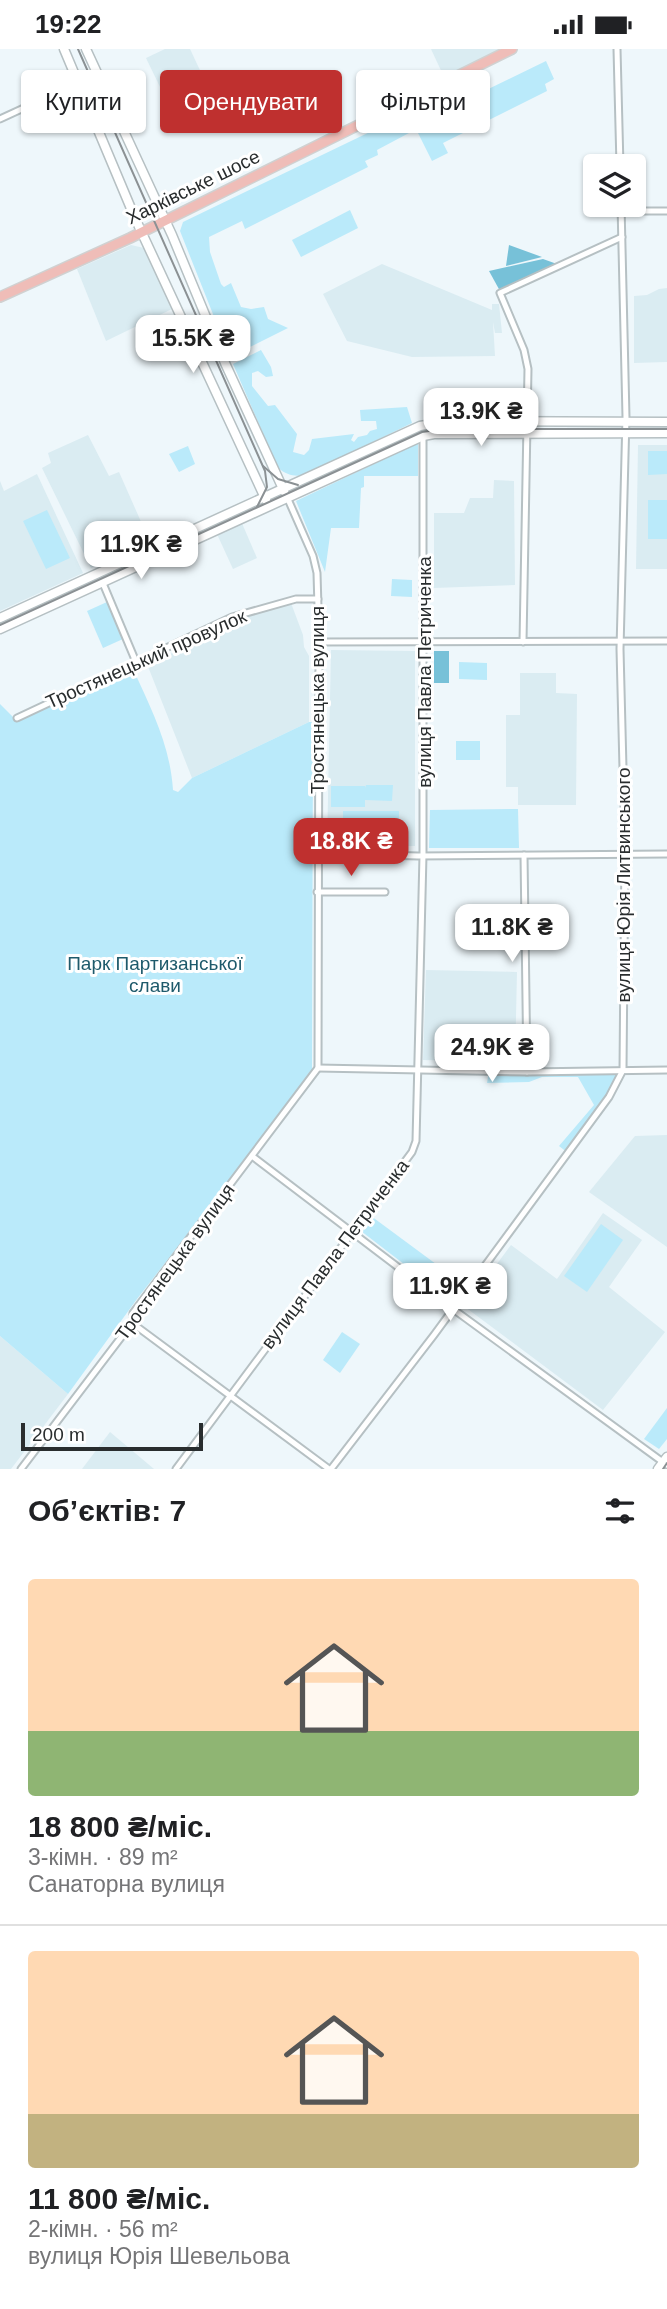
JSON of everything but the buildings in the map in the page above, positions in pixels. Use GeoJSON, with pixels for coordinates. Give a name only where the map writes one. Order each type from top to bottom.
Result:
{"type":"FeatureCollection","features":[{"type":"Feature","properties":{"kind":"main road","name":"Харківське шосе"},"geometry":{"type":"LineString","coordinates":[[0,297],[142,232],[512,49]]}},
{"type":"Feature","properties":{"kind":"street"},"geometry":{"type":"LineString","coordinates":[[64,49],[73,70]]}},
{"type":"Feature","properties":{"kind":"street","name":"Тростянецька вулиця"},"geometry":{"type":"LineString","coordinates":[[21,1469],[132,1323],[133,1313],[318,1068],[317,573],[313,556],[225,363],[165,220],[86,49]]}},
{"type":"Feature","properties":{"kind":"street"},"geometry":{"type":"LineString","coordinates":[[617,49],[620,154]]}},
{"type":"Feature","properties":{"kind":"street"},"geometry":{"type":"LineString","coordinates":[[0,119],[21,109]]}},
{"type":"Feature","properties":{"kind":"street"},"geometry":{"type":"LineString","coordinates":[[99,133],[142,232],[269,505]]}},
{"type":"Feature","properties":{"kind":"street"},"geometry":{"type":"LineString","coordinates":[[646,210],[667,211]]}},
{"type":"Feature","properties":{"kind":"street","name":"вулиця Юрія Литвинського"},"geometry":{"type":"LineString","coordinates":[[330,1469],[453,1309],[609,1097],[623,1070],[625,854],[621,641],[625,422],[621,217]]}},
{"type":"Feature","properties":{"kind":"street"},"geometry":{"type":"LineString","coordinates":[[523,642],[528,369],[500,293],[622,237]]}},
{"type":"Feature","properties":{"kind":"street"},"geometry":{"type":"LineString","coordinates":[[0,629],[269,505],[285,493],[420,426],[438,422],[667,422]]}},
{"type":"Feature","properties":{"kind":"street","name":"вулиця Павла Петриченка"},"geometry":{"type":"LineString","coordinates":[[176,1469],[412,1153],[416,1141],[423,855],[423,436],[420,426]]}},
{"type":"Feature","properties":{"kind":"street"},"geometry":{"type":"LineString","coordinates":[[0,618],[264,496],[285,493],[423,436],[667,433]]}},
{"type":"Feature","properties":{"kind":"street"},"geometry":{"type":"LineString","coordinates":[[99,572],[136,662]]}},
{"type":"Feature","properties":{"kind":"street","name":"Тростянецький провулок"},"geometry":{"type":"LineString","coordinates":[[18,717],[232,617],[296,599],[318,599]]}},
{"type":"Feature","properties":{"kind":"street"},"geometry":{"type":"LineString","coordinates":[[319,642],[667,641]]}},
{"type":"Feature","properties":{"kind":"street"},"geometry":{"type":"LineString","coordinates":[[317,853],[667,855]]}},
{"type":"Feature","properties":{"kind":"street"},"geometry":{"type":"LineString","coordinates":[[524,855],[527,1072]]}},
{"type":"Feature","properties":{"kind":"street"},"geometry":{"type":"LineString","coordinates":[[317,892],[385,892]]}},
{"type":"Feature","properties":{"kind":"street"},"geometry":{"type":"LineString","coordinates":[[318,1068],[527,1072],[667,1070]]}},
{"type":"Feature","properties":{"kind":"street"},"geometry":{"type":"LineString","coordinates":[[252,1156],[453,1309],[664,1463]]}},
{"type":"Feature","properties":{"kind":"street"},"geometry":{"type":"LineString","coordinates":[[132,1323],[330,1469]]}},
{"type":"Feature","properties":{"kind":"shaded area"},"geometry":{"type":"Polygon","coordinates":[[[165,49],[190,49],[200,70],[160,70],[160,87],[146,58],[165,49]]]}},
{"type":"Feature","properties":{"kind":"shaded area"},"geometry":{"type":"Polygon","coordinates":[[[431,49],[500,49],[458,70],[441,70],[431,49]]]}},
{"type":"Feature","properties":{"kind":"shaded area"},"geometry":{"type":"Polygon","coordinates":[[[131,245],[144,248],[172,309],[106,341],[77,269],[131,245]]]}},
{"type":"Feature","properties":{"kind":"shaded area"},"geometry":{"type":"Polygon","coordinates":[[[509,245],[542,257],[506,266],[509,245]]]}},
{"type":"Feature","properties":{"kind":"shaded area"},"geometry":{"type":"Polygon","coordinates":[[[543,259],[557,264],[500,291],[489,271],[543,259]]]}},
{"type":"Feature","properties":{"kind":"shaded area"},"geometry":{"type":"Polygon","coordinates":[[[382,264],[492,310],[492,304],[499,304],[502,333],[495,333],[493,322],[495,356],[412,357],[347,341],[323,294],[382,264]]]}},
{"type":"Feature","properties":{"kind":"shaded area"},"geometry":{"type":"Polygon","coordinates":[[[667,288],[667,362],[634,363],[634,296],[667,288]]]}},
{"type":"Feature","properties":{"kind":"shaded area"},"geometry":{"type":"Polygon","coordinates":[[[88,435],[109,476],[119,472],[150,542],[91,568],[42,468],[51,463],[48,453],[88,435]]]}},
{"type":"Feature","properties":{"kind":"shaded area"},"geometry":{"type":"Polygon","coordinates":[[[638,445],[667,445],[667,569],[636,569],[638,445]]]}},
{"type":"Feature","properties":{"kind":"shaded area"},"geometry":{"type":"Polygon","coordinates":[[[37,474],[83,573],[0,611],[0,481],[4,491],[37,474]]]}},
{"type":"Feature","properties":{"kind":"shaded area"},"geometry":{"type":"Polygon","coordinates":[[[494,480],[514,481],[515,585],[434,588],[434,513],[464,513],[470,498],[493,498],[494,480]]]}},
{"type":"Feature","properties":{"kind":"shaded area"},"geometry":{"type":"Polygon","coordinates":[[[241,521],[257,558],[233,569],[216,532],[241,521]]]}},
{"type":"Feature","properties":{"kind":"shaded area"},"geometry":{"type":"Polygon","coordinates":[[[291,603],[309,656],[309,722],[192,778],[147,664],[227,629],[237,621],[291,603]]]}},
{"type":"Feature","properties":{"kind":"shaded area"},"geometry":{"type":"Polygon","coordinates":[[[331,650],[415,651],[415,846],[327,847],[331,650]]]}},
{"type":"Feature","properties":{"kind":"shaded area"},"geometry":{"type":"Polygon","coordinates":[[[434,651],[449,651],[449,683],[434,683],[434,651]]]}},
{"type":"Feature","properties":{"kind":"shaded area"},"geometry":{"type":"Polygon","coordinates":[[[520,673],[556,673],[556,693],[577,694],[576,805],[518,805],[518,787],[506,787],[506,715],[520,715],[520,673]]]}},
{"type":"Feature","properties":{"kind":"shaded area"},"geometry":{"type":"Polygon","coordinates":[[[426,970],[517,972],[515,1062],[423,1060],[426,970]]]}},
{"type":"Feature","properties":{"kind":"shaded area"},"geometry":{"type":"Polygon","coordinates":[[[667,1135],[667,1247],[589,1192],[635,1136],[667,1135]]]}},
{"type":"Feature","properties":{"kind":"shaded area"},"geometry":{"type":"Polygon","coordinates":[[[603,1213],[642,1240],[609,1287],[665,1332],[603,1410],[465,1307],[511,1245],[557,1279],[603,1213]]]}},
{"type":"Feature","properties":{"kind":"shaded area"},"geometry":{"type":"Polygon","coordinates":[[[0,1336],[68,1394],[11,1469],[0,1469],[0,1336]]]}},
{"type":"Feature","properties":{"kind":"shaded area"},"geometry":{"type":"Polygon","coordinates":[[[110,1432],[154,1469],[82,1469],[110,1432]]]}},
{"type":"Feature","properties":{"kind":"green space"},"geometry":{"type":"Polygon","coordinates":[[[546,61],[554,79],[545,84],[547,91],[490,120],[490,88],[546,61]]]}},
{"type":"Feature","properties":{"kind":"green space"},"geometry":{"type":"Polygon","coordinates":[[[368,133],[409,133],[377,150],[378,155],[365,161],[368,167],[245,229],[242,221],[209,237],[210,252],[221,284],[224,287],[231,283],[241,307],[264,307],[268,319],[288,328],[230,357],[180,231],[183,222],[368,133]]]}},
{"type":"Feature","properties":{"kind":"green space"},"geometry":{"type":"Polygon","coordinates":[[[418,133],[463,133],[443,143],[448,153],[432,161],[418,133]]]}},
{"type":"Feature","properties":{"kind":"green space"},"geometry":{"type":"Polygon","coordinates":[[[350,210],[358,228],[301,257],[292,240],[350,210]]]}},
{"type":"Feature","properties":{"kind":"green space"},"geometry":{"type":"Polygon","coordinates":[[[261,350],[273,376],[266,377],[258,371],[252,373],[252,386],[268,406],[275,405],[297,434],[293,452],[304,455],[309,450],[312,439],[354,434],[351,440],[354,442],[358,437],[377,429],[376,421],[361,421],[360,410],[407,407],[412,423],[305,475],[294,476],[284,472],[278,468],[233,364],[261,350]]]}},
{"type":"Feature","properties":{"kind":"green space"},"geometry":{"type":"Polygon","coordinates":[[[418,443],[418,476],[364,476],[359,528],[331,528],[325,572],[296,501],[418,443]]]}},
{"type":"Feature","properties":{"kind":"green space"},"geometry":{"type":"Polygon","coordinates":[[[188,446],[195,464],[179,472],[169,454],[188,446]]]}},
{"type":"Feature","properties":{"kind":"green space"},"geometry":{"type":"Polygon","coordinates":[[[648,451],[667,451],[667,474],[648,475],[648,451]]]}},
{"type":"Feature","properties":{"kind":"green space"},"geometry":{"type":"Polygon","coordinates":[[[648,500],[667,500],[667,539],[648,539],[648,500]]]}},
{"type":"Feature","properties":{"kind":"green space"},"geometry":{"type":"Polygon","coordinates":[[[47,510],[70,558],[46,569],[23,521],[47,510]]]}},
{"type":"Feature","properties":{"kind":"green space"},"geometry":{"type":"Polygon","coordinates":[[[392,579],[412,580],[412,597],[391,596],[392,579]]]}},
{"type":"Feature","properties":{"kind":"green space"},"geometry":{"type":"Polygon","coordinates":[[[107,602],[123,639],[103,648],[87,611],[107,602]]]}},
{"type":"Feature","properties":{"kind":"green space"},"geometry":{"type":"Polygon","coordinates":[[[459,662],[487,663],[487,680],[459,679],[459,662]]]}},
{"type":"Feature","properties":{"kind":"green space","name":"Парк Партизанської слави"},"geometry":{"type":"Polygon","coordinates":[[[134,671],[164,743],[173,790],[178,792],[192,778],[313,722],[312,1074],[137,1299],[68,1394],[0,1336],[0,704],[16,720],[134,671]]]}},
{"type":"Feature","properties":{"kind":"green space"},"geometry":{"type":"Polygon","coordinates":[[[456,741],[480,741],[480,760],[456,760],[456,741]]]}},
{"type":"Feature","properties":{"kind":"green space"},"geometry":{"type":"Polygon","coordinates":[[[366,785],[393,785],[392,801],[365,800],[365,807],[331,807],[331,786],[365,788],[366,785]]]}},
{"type":"Feature","properties":{"kind":"green space"},"geometry":{"type":"Polygon","coordinates":[[[518,809],[519,848],[429,848],[430,810],[518,809]]]}},
{"type":"Feature","properties":{"kind":"green space"},"geometry":{"type":"Polygon","coordinates":[[[343,811],[399,811],[399,838],[343,838],[343,811]]]}},
{"type":"Feature","properties":{"kind":"green space"},"geometry":{"type":"Polygon","coordinates":[[[479,907],[499,908],[498,926],[479,926],[479,907]]]}},
{"type":"Feature","properties":{"kind":"green space"},"geometry":{"type":"Polygon","coordinates":[[[623,1070],[609,1096],[568,1153],[559,1146],[594,1105],[578,1077],[542,1077],[529,1082],[487,1083],[489,1071],[623,1070]]]}},
{"type":"Feature","properties":{"kind":"green space"},"geometry":{"type":"Polygon","coordinates":[[[371,1216],[463,1284],[452,1301],[361,1231],[371,1216]]]}},
{"type":"Feature","properties":{"kind":"green space"},"geometry":{"type":"Polygon","coordinates":[[[601,1224],[623,1240],[587,1292],[564,1276],[601,1224]]]}},
{"type":"Feature","properties":{"kind":"green space"},"geometry":{"type":"Polygon","coordinates":[[[342,1332],[360,1344],[340,1373],[323,1360],[342,1332]]]}},
{"type":"Feature","properties":{"kind":"green space"},"geometry":{"type":"Polygon","coordinates":[[[667,1408],[667,1439],[659,1449],[644,1439],[667,1408]]]}},
{"type":"Feature","properties":{"kind":"tram line"},"geometry":{"type":"LineString","coordinates":[[78,49],[265,471],[267,487],[257,507]]}},
{"type":"Feature","properties":{"kind":"tram line"},"geometry":{"type":"LineString","coordinates":[[0,625],[422,432],[443,429],[667,429]]}},
{"type":"Feature","properties":{"kind":"tram line"},"geometry":{"type":"LineString","coordinates":[[263,466],[278,479],[298,485]]}},
{"type":"Feature","properties":{"kind":"tram line"},"geometry":{"type":"LineString","coordinates":[[663,1469],[667,1463]]}}]}
